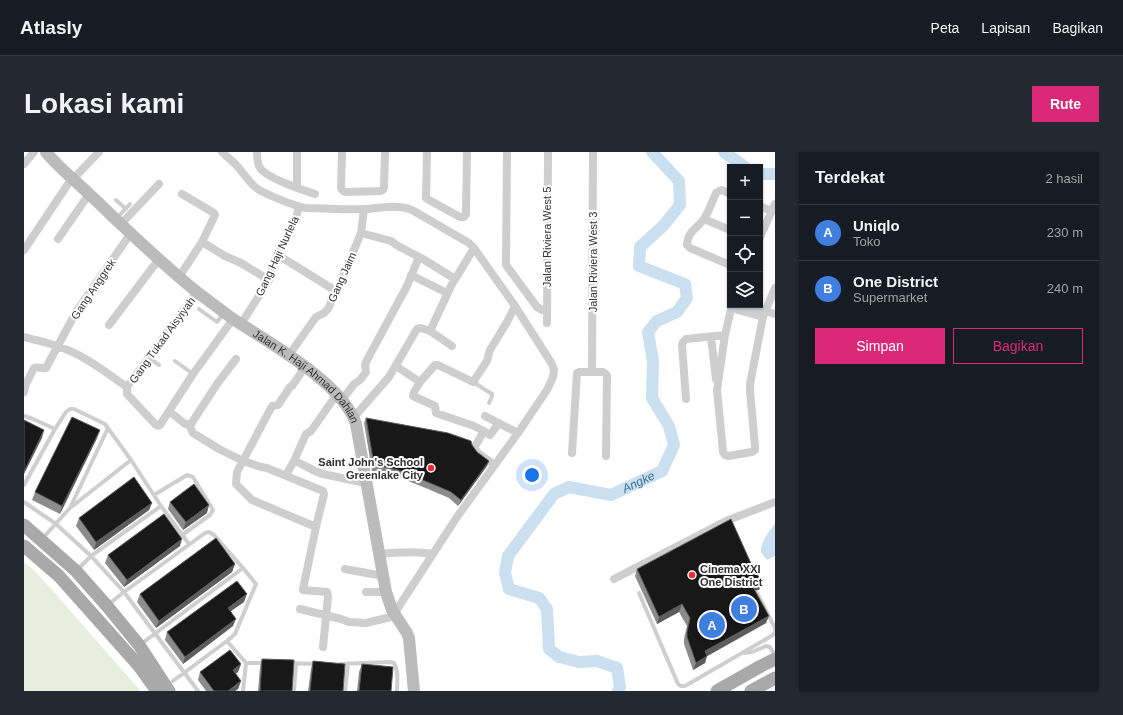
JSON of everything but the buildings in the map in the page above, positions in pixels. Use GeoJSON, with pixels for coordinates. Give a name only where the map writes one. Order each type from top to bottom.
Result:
{"type":"FeatureCollection","features":[{"type":"Feature","properties":{"kind":"main road","name":"Jalan K. Haji Ahmad Dahlan"},"geometry":{"type":"LineString","coordinates":[[46,152],[72,179],[179,277],[229,319],[289,355],[305,367],[339,397],[354,417],[386,592],[389,604],[407,633],[410,644],[414,691]]}},
{"type":"Feature","properties":{"kind":"main road"},"geometry":{"type":"LineString","coordinates":[[24,525],[76,571],[108,606],[139,645],[158,674],[174,688]]}},
{"type":"Feature","properties":{"kind":"main road"},"geometry":{"type":"LineString","coordinates":[[24,546],[58,576],[139,666],[157,691]]}},
{"type":"Feature","properties":{"kind":"main road"},"geometry":{"type":"LineString","coordinates":[[717,691],[775,659]]}},
{"type":"Feature","properties":{"kind":"main road"},"geometry":{"type":"LineString","coordinates":[[139,666],[149,691]]}},
{"type":"Feature","properties":{"kind":"main road"},"geometry":{"type":"LineString","coordinates":[[751,691],[775,678]]}},
{"type":"Feature","properties":{"kind":"street"},"geometry":{"type":"LineString","coordinates":[[24,164],[34,152]]}},
{"type":"Feature","properties":{"kind":"street"},"geometry":{"type":"LineString","coordinates":[[24,250],[72,179],[99,152]]}},
{"type":"Feature","properties":{"kind":"street"},"geometry":{"type":"LineString","coordinates":[[222,152],[255,187],[263,192],[299,207],[364,209],[396,206],[407,208],[469,243],[515,306],[552,364],[554,370],[553,377],[547,390],[518,434],[457,517],[396,617],[366,623],[349,622],[300,609]]}},
{"type":"Feature","properties":{"kind":"street"},"geometry":{"type":"LineString","coordinates":[[297,152],[297,188]]}},
{"type":"Feature","properties":{"kind":"street"},"geometry":{"type":"LineString","coordinates":[[342,152],[341,188],[342,191],[345,192],[383,190],[384,152]]}},
{"type":"Feature","properties":{"kind":"street"},"geometry":{"type":"LineString","coordinates":[[427,152],[426,198],[460,217],[464,217],[466,214],[467,152]]}},
{"type":"Feature","properties":{"kind":"street"},"geometry":{"type":"LineString","coordinates":[[507,152],[506,262],[508,268],[537,307],[547,311]]}},
{"type":"Feature","properties":{"kind":"street","name":"Jalan Riviera West 5"},"geometry":{"type":"LineString","coordinates":[[546,322],[548,152]]}},
{"type":"Feature","properties":{"kind":"street","name":"Jalan Riviera West 3"},"geometry":{"type":"LineString","coordinates":[[592,371],[593,152]]}},
{"type":"Feature","properties":{"kind":"street"},"geometry":{"type":"LineString","coordinates":[[257,156],[259,166],[264,173],[297,188],[315,194]]}},
{"type":"Feature","properties":{"kind":"street"},"geometry":{"type":"LineString","coordinates":[[119,222],[159,184]]}},
{"type":"Feature","properties":{"kind":"street"},"geometry":{"type":"LineString","coordinates":[[727,192],[722,190],[716,193],[704,219],[692,231],[688,241],[690,248],[727,264]]}},
{"type":"Feature","properties":{"kind":"street"},"geometry":{"type":"LineString","coordinates":[[58,239],[89,194]]}},
{"type":"Feature","properties":{"kind":"street"},"geometry":{"type":"LineString","coordinates":[[179,277],[202,242],[214,218],[214,213],[182,194]]}},
{"type":"Feature","properties":{"kind":"street"},"geometry":{"type":"LineString","coordinates":[[760,236],[773,208],[763,206]]}},
{"type":"Feature","properties":{"kind":"street","name":"Gang Haji Nurlela"},"geometry":{"type":"LineString","coordinates":[[127,387],[127,394],[156,425],[160,425],[229,319],[269,280],[274,262],[296,218],[299,207]]}},
{"type":"Feature","properties":{"kind":"street","name":"Gang Jaim"},"geometry":{"type":"LineString","coordinates":[[289,355],[316,317],[328,309],[361,233],[364,209]]}},
{"type":"Feature","properties":{"kind":"street"},"geometry":{"type":"LineString","coordinates":[[704,219],[727,229]]}},
{"type":"Feature","properties":{"kind":"street","name":"Gang Anggrek"},"geometry":{"type":"LineString","coordinates":[[25,386],[34,368],[46,368],[76,312],[131,233]]}},
{"type":"Feature","properties":{"kind":"street"},"geometry":{"type":"LineString","coordinates":[[361,233],[391,241],[455,279]]}},
{"type":"Feature","properties":{"kind":"street"},"geometry":{"type":"LineString","coordinates":[[202,242],[269,280]]}},
{"type":"Feature","properties":{"kind":"street"},"geometry":{"type":"LineString","coordinates":[[430,331],[447,293],[474,248]]}},
{"type":"Feature","properties":{"kind":"street"},"geometry":{"type":"LineString","coordinates":[[278,255],[336,291]]}},
{"type":"Feature","properties":{"kind":"street"},"geometry":{"type":"LineString","coordinates":[[286,475],[306,434],[311,431],[339,397],[360,380],[366,372],[365,365],[419,257]]}},
{"type":"Feature","properties":{"kind":"street"},"geometry":{"type":"LineString","coordinates":[[109,325],[159,259]]}},
{"type":"Feature","properties":{"kind":"street"},"geometry":{"type":"LineString","coordinates":[[411,275],[447,293]]}},
{"type":"Feature","properties":{"kind":"street"},"geometry":{"type":"LineString","coordinates":[[711,337],[723,452],[728,456],[752,452],[755,450],[755,446],[750,384],[764,314],[775,288]]}},
{"type":"Feature","properties":{"kind":"street","name":"Gang Tukad Aisyiyah"},"geometry":{"type":"LineString","coordinates":[[127,387],[197,292]]}},
{"type":"Feature","properties":{"kind":"street"},"geometry":{"type":"LineString","coordinates":[[499,423],[490,435],[474,426],[436,414],[435,406],[415,397],[413,394],[420,382],[435,366],[438,365],[473,382],[487,361],[490,350],[508,322],[515,306]]}},
{"type":"Feature","properties":{"kind":"street"},"geometry":{"type":"LineString","coordinates":[[717,390],[725,335],[731,308]]}},
{"type":"Feature","properties":{"kind":"street"},"geometry":{"type":"LineString","coordinates":[[736,308],[764,314],[775,314]]}},
{"type":"Feature","properties":{"kind":"street"},"geometry":{"type":"LineString","coordinates":[[752,308],[764,314]]}},
{"type":"Feature","properties":{"kind":"street"},"geometry":{"type":"LineString","coordinates":[[354,417],[389,378],[417,329],[421,328],[430,331],[452,346]]}},
{"type":"Feature","properties":{"kind":"street"},"geometry":{"type":"LineString","coordinates":[[686,399],[682,342],[686,339],[725,335]]}},
{"type":"Feature","properties":{"kind":"street"},"geometry":{"type":"LineString","coordinates":[[24,338],[58,346],[74,353],[97,366],[127,387]]}},
{"type":"Feature","properties":{"kind":"street"},"geometry":{"type":"LineString","coordinates":[[189,425],[194,422],[217,384],[236,359]]}},
{"type":"Feature","properties":{"kind":"street"},"geometry":{"type":"LineString","coordinates":[[396,366],[420,382]]}},
{"type":"Feature","properties":{"kind":"street"},"geometry":{"type":"LineString","coordinates":[[305,367],[278,405],[272,406],[242,461],[237,472],[236,484],[252,500],[316,527]]}},
{"type":"Feature","properties":{"kind":"street"},"geometry":{"type":"LineString","coordinates":[[572,453],[576,373],[592,371],[603,372],[607,376],[606,456]]}},
{"type":"Feature","properties":{"kind":"street"},"geometry":{"type":"LineString","coordinates":[[170,411],[185,424],[189,425],[193,433],[219,450],[242,461],[268,468],[323,491],[324,494],[303,589],[327,592],[328,597],[323,647]]}},
{"type":"Feature","properties":{"kind":"street"},"geometry":{"type":"LineString","coordinates":[[485,416],[518,434]]}},
{"type":"Feature","properties":{"kind":"street"},"geometry":{"type":"LineString","coordinates":[[484,431],[474,448],[479,454],[495,465]]}},
{"type":"Feature","properties":{"kind":"street"},"geometry":{"type":"LineString","coordinates":[[294,461],[301,463],[316,472],[366,483]]}},
{"type":"Feature","properties":{"kind":"street"},"geometry":{"type":"LineString","coordinates":[[614,579],[726,521],[775,502]]}},
{"type":"Feature","properties":{"kind":"street"},"geometry":{"type":"LineString","coordinates":[[380,554],[434,554]]}},
{"type":"Feature","properties":{"kind":"street"},"geometry":{"type":"LineString","coordinates":[[345,569],[383,576]]}},
{"type":"Feature","properties":{"kind":"street"},"geometry":{"type":"LineString","coordinates":[[366,592],[386,592]]}},
{"type":"Feature","properties":{"kind":"lane"},"geometry":{"type":"LineString","coordinates":[[116,200],[126,209]]}},
{"type":"Feature","properties":{"kind":"lane"},"geometry":{"type":"LineString","coordinates":[[119,222],[130,204]]}},
{"type":"Feature","properties":{"kind":"lane"},"geometry":{"type":"LineString","coordinates":[[200,309],[229,319]]}},
{"type":"Feature","properties":{"kind":"lane"},"geometry":{"type":"LineString","coordinates":[[222,325],[229,319]]}},
{"type":"Feature","properties":{"kind":"lane"},"geometry":{"type":"LineString","coordinates":[[148,358],[159,365]]}},
{"type":"Feature","properties":{"kind":"lane"},"geometry":{"type":"LineString","coordinates":[[175,361],[193,374]]}},
{"type":"Feature","properties":{"kind":"lane"},"geometry":{"type":"LineString","coordinates":[[473,382],[492,394],[489,403]]}},
{"type":"Feature","properties":{"kind":"lane"},"geometry":{"type":"LineString","coordinates":[[24,485],[66,412],[70,409],[74,409],[105,424],[189,544]]}},
{"type":"Feature","properties":{"kind":"lane"},"geometry":{"type":"LineString","coordinates":[[24,416],[55,429]]}},
{"type":"Feature","properties":{"kind":"lane"},"geometry":{"type":"LineString","coordinates":[[70,508],[108,428]]}},
{"type":"Feature","properties":{"kind":"lane"},"geometry":{"type":"LineString","coordinates":[[42,540],[70,508],[131,460]]}},
{"type":"Feature","properties":{"kind":"lane"},"geometry":{"type":"LineString","coordinates":[[154,495],[187,475],[193,477],[213,510],[210,515],[182,536]]}},
{"type":"Feature","properties":{"kind":"lane"},"geometry":{"type":"LineString","coordinates":[[24,502],[56,524],[91,556],[124,592],[198,691]]}},
{"type":"Feature","properties":{"kind":"lane"},"geometry":{"type":"LineString","coordinates":[[76,571],[91,556],[161,506]]}},
{"type":"Feature","properties":{"kind":"lane"},"geometry":{"type":"LineString","coordinates":[[108,606],[124,592],[205,532],[210,532],[214,535],[256,584],[235,634],[184,672],[174,688]]}},
{"type":"Feature","properties":{"kind":"lane"},"geometry":{"type":"LineString","coordinates":[[139,645],[243,568]]}},
{"type":"Feature","properties":{"kind":"lane"},"geometry":{"type":"LineString","coordinates":[[639,593],[678,684],[681,686],[685,686],[773,635],[775,628],[757,593]]}},
{"type":"Feature","properties":{"kind":"lane"},"geometry":{"type":"LineString","coordinates":[[227,641],[246,663],[268,663]]}},
{"type":"Feature","properties":{"kind":"lane"},"geometry":{"type":"LineString","coordinates":[[742,653],[752,652],[766,646],[770,647],[775,655]]}},
{"type":"Feature","properties":{"kind":"lane"},"geometry":{"type":"LineString","coordinates":[[242,690],[246,663]]}},
{"type":"Feature","properties":{"kind":"lane"},"geometry":{"type":"LineString","coordinates":[[282,663],[318,664]]}},
{"type":"Feature","properties":{"kind":"lane"},"geometry":{"type":"LineString","coordinates":[[333,664],[394,663],[397,667],[397,691]]}},
{"type":"Feature","properties":{"kind":"lane"},"geometry":{"type":"LineString","coordinates":[[294,691],[296,664]]}},
{"type":"Feature","properties":{"kind":"lane"},"geometry":{"type":"LineString","coordinates":[[345,691],[348,664]]}},
{"type":"Feature","properties":{"kind":"green space"},"geometry":{"type":"Polygon","coordinates":[[[24,562],[37,573],[139,689],[139,691],[24,691],[24,562]]]}},
{"type":"Feature","properties":{"kind":"water"},"geometry":{"type":"Polygon","coordinates":[[[775,524],[775,556],[767,560],[761,552],[761,549],[765,537],[775,524]]]}},
{"type":"Feature","properties":{"kind":"waterway","name":"Angke"},"geometry":{"type":"LineString","coordinates":[[618,691],[620,687],[617,668],[597,661],[579,662],[559,657],[549,649],[547,609],[539,598],[509,589],[505,573],[508,556],[554,494],[569,487],[611,495],[662,471],[674,445],[669,426],[652,398],[653,361],[648,332],[657,321],[677,312],[687,298],[685,284],[639,266],[640,247],[663,226],[680,205],[679,181],[652,152]]}},
{"type":"Feature","properties":{"kind":"waterway","name":"Angke"},"geometry":{"type":"LineString","coordinates":[[724,152],[741,164]]}},
{"type":"Feature","properties":{"kind":"waterway","name":"Angke"},"geometry":{"type":"LineString","coordinates":[[763,174],[775,174]]}},
{"type":"Feature","properties":{"kind":"place","name":"Saint John's School Greenlake City"},"geometry":{"type":"Point","coordinates":[431,468]}},
{"type":"Feature","properties":{"kind":"place","name":"Cinema XXI One District"},"geometry":{"type":"Point","coordinates":[692,575]}},
{"type":"Feature","properties":{"kind":"place","name":"One District"},"geometry":{"type":"Point","coordinates":[744,609]}},
{"type":"Feature","properties":{"kind":"place","name":"Uniqlo"},"geometry":{"type":"Point","coordinates":[712,625]}}]}
